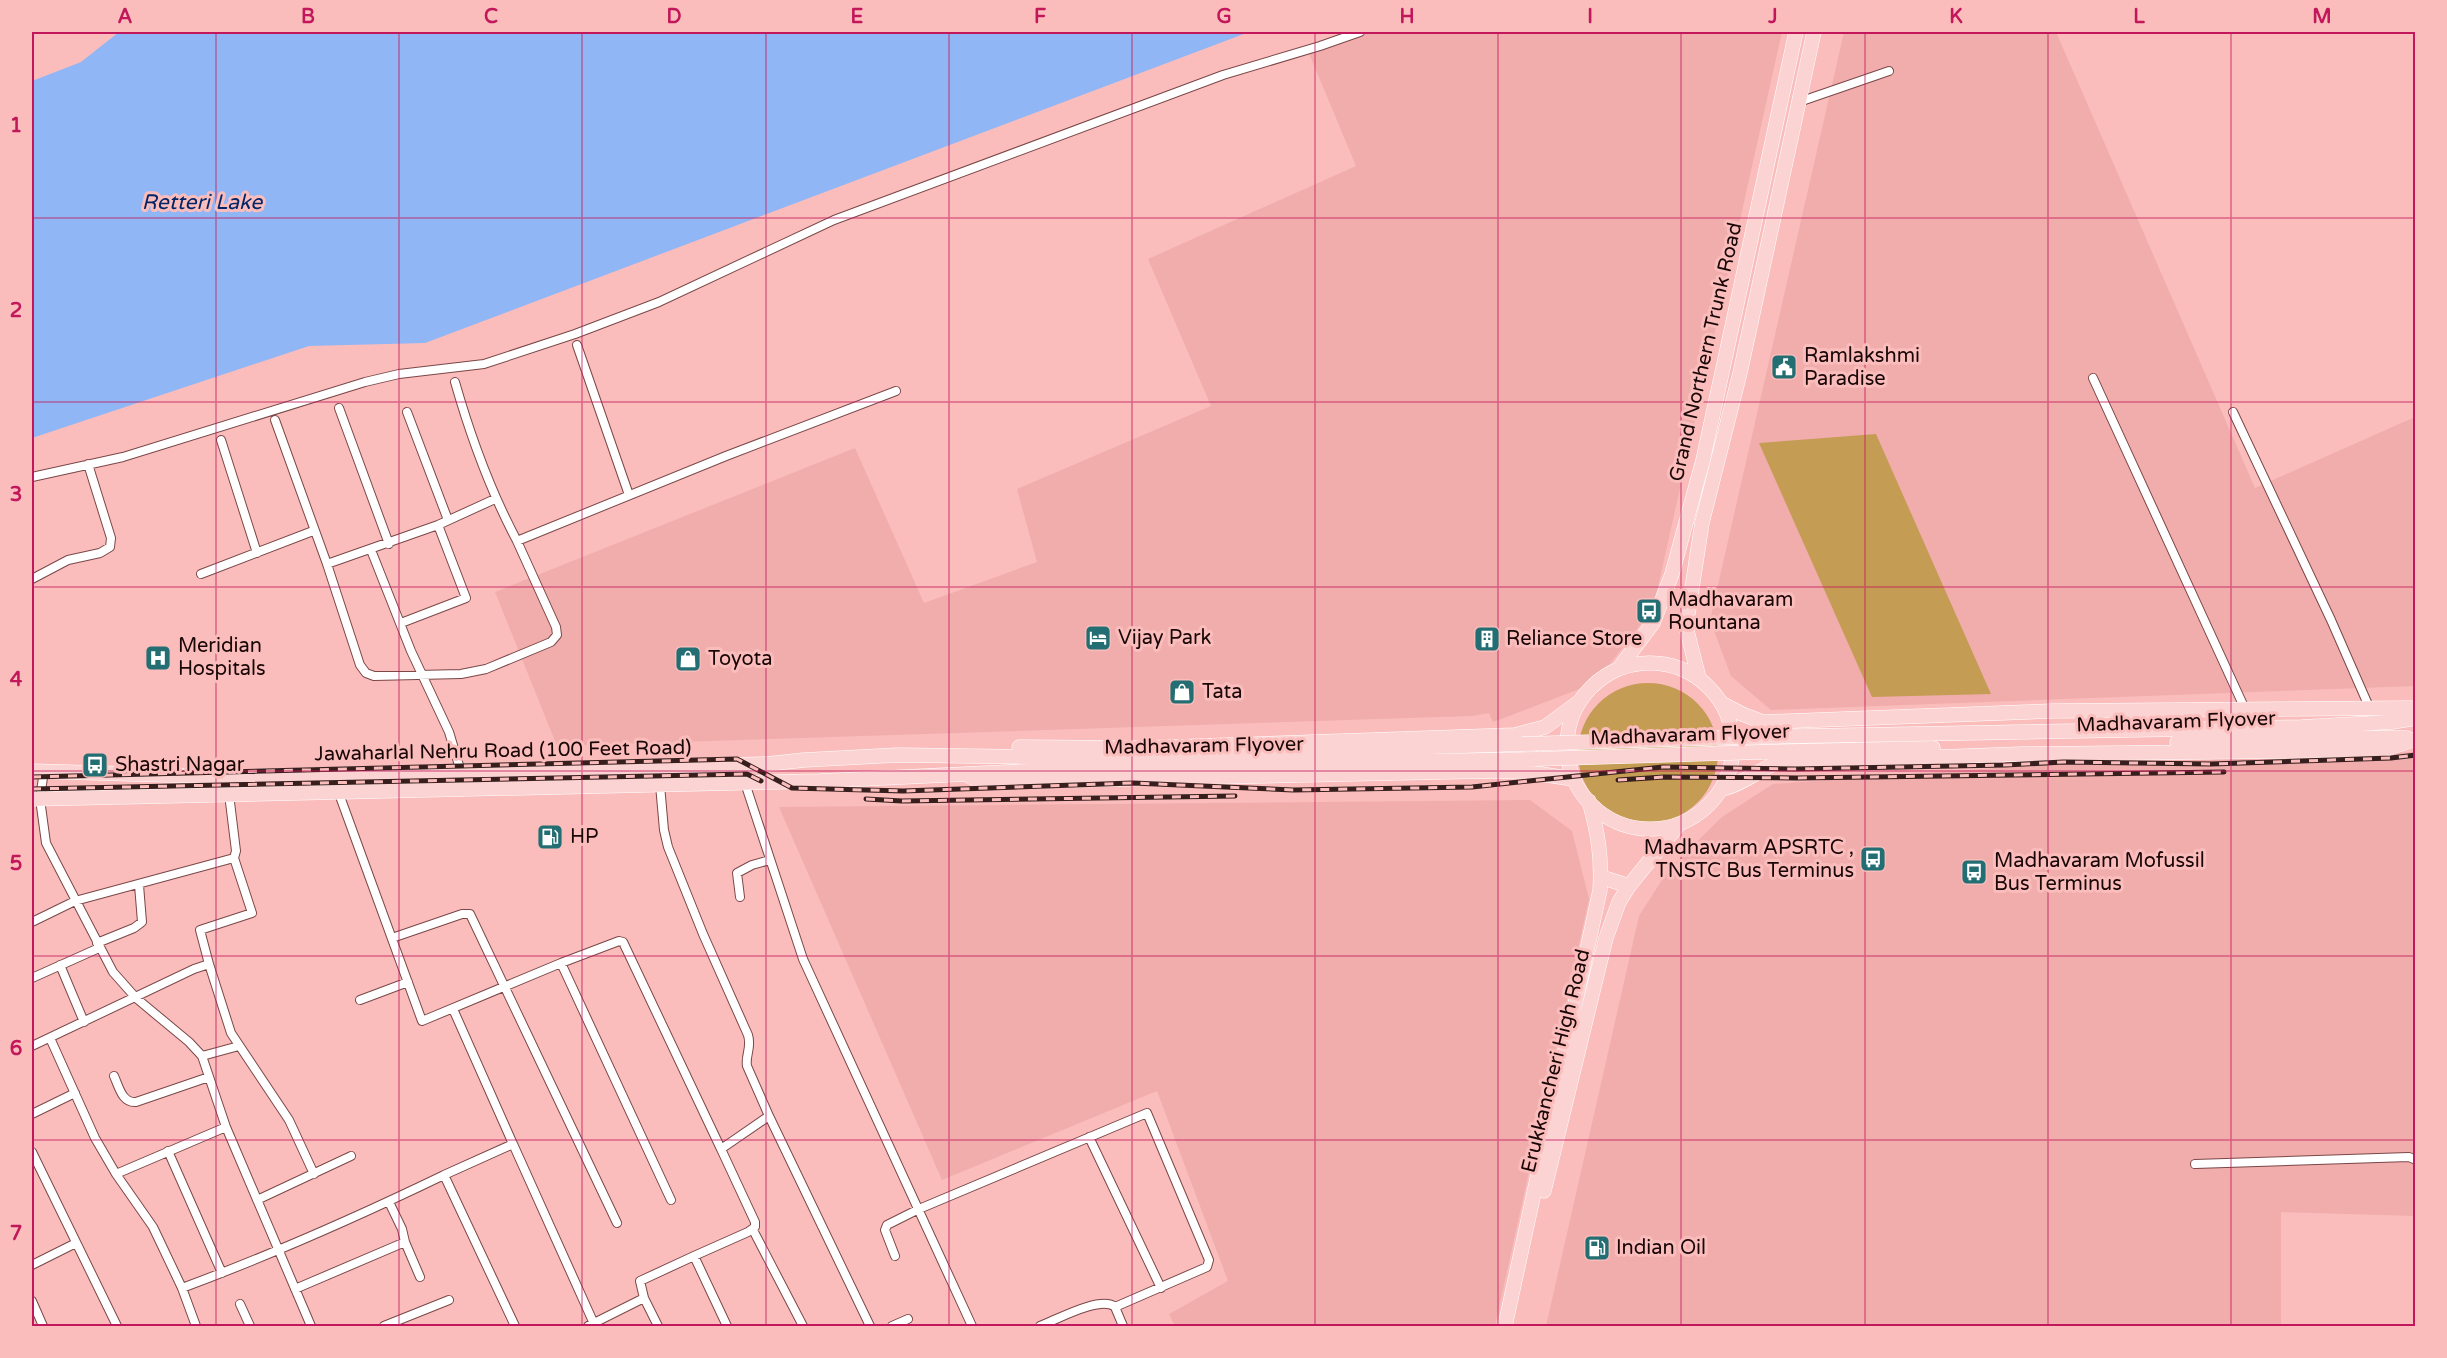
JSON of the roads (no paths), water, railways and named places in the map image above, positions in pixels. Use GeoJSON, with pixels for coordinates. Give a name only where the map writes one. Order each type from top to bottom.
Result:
{"type":"FeatureCollection","features":[{"type":"Feature","properties":{"kind":"main road","name":"Grand Northern Trunk Road"},"geometry":{"type":"LineString","coordinates":[[1620,668],[1653,623],[1672,574],[1702,460],[1796,32]]}},
{"type":"Feature","properties":{"kind":"main road"},"geometry":{"type":"LineString","coordinates":[[1699,678],[1686,627],[1702,524],[1740,373],[1814,32]]}},
{"type":"Feature","properties":{"kind":"main road"},"geometry":{"type":"LineString","coordinates":[[976,756],[984,747],[1141,748],[1515,735],[1545,727],[1579,702],[1596,681],[1620,668],[1647,662],[1674,666],[1699,678],[1721,703],[1730,723],[1733,746],[1730,768],[1722,789],[1704,810],[1679,824],[1655,830],[1630,827],[1607,818],[1589,801],[1573,779],[1567,753],[1569,726],[1579,702]]}},
{"type":"Feature","properties":{"kind":"main road"},"geometry":{"type":"LineString","coordinates":[[1721,703],[1763,722],[2054,711],[2415,710]]}},
{"type":"Feature","properties":{"kind":"main road","name":"Madhavaram Flyover"},"geometry":{"type":"LineString","coordinates":[[976,756],[1099,758],[1747,737],[2301,727],[2392,722],[2415,718]]}},
{"type":"Feature","properties":{"kind":"main road","name":"Madhavaram Flyover"},"geometry":{"type":"LineString","coordinates":[[966,774],[1122,767],[2144,744],[2311,737],[2415,738]]}},
{"type":"Feature","properties":{"kind":"main road"},"geometry":{"type":"LineString","coordinates":[[1722,789],[1734,786],[1776,763],[2021,754],[2383,750],[2415,738]]}},
{"type":"Feature","properties":{"kind":"main road","name":"Jawaharlal Nehru Road (100 Feet Road)"},"geometry":{"type":"LineString","coordinates":[[38,770],[234,777],[767,764],[804,759],[898,755],[976,756]]}},
{"type":"Feature","properties":{"kind":"main road"},"geometry":{"type":"LineString","coordinates":[[966,774],[980,782],[1489,771],[1528,772],[1573,779]]}},
{"type":"Feature","properties":{"kind":"main road","name":"Jawaharlal Nehru Road (100 Feet Road)"},"geometry":{"type":"LineString","coordinates":[[35,799],[745,783],[966,774]]}},
{"type":"Feature","properties":{"kind":"main road"},"geometry":{"type":"LineString","coordinates":[[1506,1326],[1583,973],[1601,877],[1602,861],[1598,833],[1589,801]]}},
{"type":"Feature","properties":{"kind":"main road","name":"Erukkancheri High Road"},"geometry":{"type":"LineString","coordinates":[[1514,1326],[1539,1209],[1606,938],[1619,902],[1629,886],[1679,824]]}},
{"type":"Feature","properties":{"kind":"main road"},"geometry":{"type":"LineString","coordinates":[[1601,877],[1629,886]]}},
{"type":"Feature","properties":{"kind":"street"},"geometry":{"type":"LineString","coordinates":[[32,477],[123,457],[365,382],[399,374],[484,364],[513,356],[659,302],[834,220],[1223,75],[1360,32]]}},
{"type":"Feature","properties":{"kind":"street"},"geometry":{"type":"LineString","coordinates":[[1799,102],[1889,71]]}},
{"type":"Feature","properties":{"kind":"street"},"geometry":{"type":"LineString","coordinates":[[577,345],[629,495]]}},
{"type":"Feature","properties":{"kind":"street"},"geometry":{"type":"LineString","coordinates":[[2093,378],[2245,709]]}},
{"type":"Feature","properties":{"kind":"street"},"geometry":{"type":"LineString","coordinates":[[275,420],[313,531],[327,564],[360,665],[366,673],[374,676],[461,674],[486,669],[551,642],[557,635],[556,627],[495,499],[470,437],[455,382]]}},
{"type":"Feature","properties":{"kind":"street"},"geometry":{"type":"LineString","coordinates":[[517,541],[896,391]]}},
{"type":"Feature","properties":{"kind":"street"},"geometry":{"type":"LineString","coordinates":[[339,408],[389,544]]}},
{"type":"Feature","properties":{"kind":"street"},"geometry":{"type":"LineString","coordinates":[[407,412],[448,520]]}},
{"type":"Feature","properties":{"kind":"street"},"geometry":{"type":"LineString","coordinates":[[2233,412],[2331,620],[2370,709]]}},
{"type":"Feature","properties":{"kind":"street"},"geometry":{"type":"LineString","coordinates":[[221,440],[257,553]]}},
{"type":"Feature","properties":{"kind":"street"},"geometry":{"type":"LineString","coordinates":[[32,579],[68,560],[100,553],[110,547],[111,538],[88,465]]}},
{"type":"Feature","properties":{"kind":"street"},"geometry":{"type":"LineString","coordinates":[[327,564],[389,544],[495,499]]}},
{"type":"Feature","properties":{"kind":"street"},"geometry":{"type":"LineString","coordinates":[[401,623],[466,597],[438,525]]}},
{"type":"Feature","properties":{"kind":"street"},"geometry":{"type":"LineString","coordinates":[[201,574],[313,531]]}},
{"type":"Feature","properties":{"kind":"street"},"geometry":{"type":"LineString","coordinates":[[371,550],[422,675],[449,732],[461,772]]}},
{"type":"Feature","properties":{"kind":"street"},"geometry":{"type":"LineString","coordinates":[[38,770],[35,799],[46,843],[113,972],[136,998],[189,1042],[202,1056],[226,1127],[311,1326]]}},
{"type":"Feature","properties":{"kind":"street"},"geometry":{"type":"LineString","coordinates":[[745,783],[803,959],[972,1326]]}},
{"type":"Feature","properties":{"kind":"street"},"geometry":{"type":"LineString","coordinates":[[660,784],[668,848],[748,1035],[751,1045],[747,1066],[870,1326]]}},
{"type":"Feature","properties":{"kind":"street"},"geometry":{"type":"LineString","coordinates":[[338,791],[422,1021],[601,947],[619,941],[623,942],[755,1222],[753,1230],[803,1326]]}},
{"type":"Feature","properties":{"kind":"street"},"geometry":{"type":"LineString","coordinates":[[229,794],[237,851],[234,858],[252,914],[200,930],[225,1022],[288,1120],[314,1174]]}},
{"type":"Feature","properties":{"kind":"street"},"geometry":{"type":"LineString","coordinates":[[32,922],[75,901],[234,858]]}},
{"type":"Feature","properties":{"kind":"street"},"geometry":{"type":"LineString","coordinates":[[740,897],[737,873],[752,865],[770,860]]}},
{"type":"Feature","properties":{"kind":"street"},"geometry":{"type":"LineString","coordinates":[[32,978],[142,922],[144,918],[139,885]]}},
{"type":"Feature","properties":{"kind":"street"},"geometry":{"type":"LineString","coordinates":[[392,938],[462,914],[470,914],[617,1223]]}},
{"type":"Feature","properties":{"kind":"street"},"geometry":{"type":"LineString","coordinates":[[561,963],[671,1200]]}},
{"type":"Feature","properties":{"kind":"street"},"geometry":{"type":"LineString","coordinates":[[32,1046],[209,964]]}},
{"type":"Feature","properties":{"kind":"street"},"geometry":{"type":"LineString","coordinates":[[60,965],[84,1022]]}},
{"type":"Feature","properties":{"kind":"street"},"geometry":{"type":"LineString","coordinates":[[360,1000],[408,982]]}},
{"type":"Feature","properties":{"kind":"street"},"geometry":{"type":"LineString","coordinates":[[453,1009],[592,1326],[645,1298]]}},
{"type":"Feature","properties":{"kind":"street"},"geometry":{"type":"LineString","coordinates":[[50,1038],[95,1138],[116,1174],[153,1227],[182,1288],[195,1326]]}},
{"type":"Feature","properties":{"kind":"street"},"geometry":{"type":"LineString","coordinates":[[202,1056],[239,1046]]}},
{"type":"Feature","properties":{"kind":"street"},"geometry":{"type":"LineString","coordinates":[[114,1076],[124,1099],[129,1103],[209,1077]]}},
{"type":"Feature","properties":{"kind":"street"},"geometry":{"type":"LineString","coordinates":[[32,1114],[75,1093]]}},
{"type":"Feature","properties":{"kind":"street"},"geometry":{"type":"LineString","coordinates":[[895,1256],[885,1230],[887,1225],[919,1209],[1144,1113],[1150,1115],[1209,1260],[1207,1267],[1115,1307]]}},
{"type":"Feature","properties":{"kind":"street"},"geometry":{"type":"LineString","coordinates":[[721,1149],[769,1116]]}},
{"type":"Feature","properties":{"kind":"street"},"geometry":{"type":"LineString","coordinates":[[116,1174],[226,1127]]}},
{"type":"Feature","properties":{"kind":"street"},"geometry":{"type":"LineString","coordinates":[[1089,1137],[1161,1288]]}},
{"type":"Feature","properties":{"kind":"street"},"geometry":{"type":"LineString","coordinates":[[182,1288],[222,1274],[389,1202],[513,1144]]}},
{"type":"Feature","properties":{"kind":"street"},"geometry":{"type":"LineString","coordinates":[[168,1151],[222,1274]]}},
{"type":"Feature","properties":{"kind":"street"},"geometry":{"type":"LineString","coordinates":[[32,1152],[117,1326]]}},
{"type":"Feature","properties":{"kind":"street"},"geometry":{"type":"LineString","coordinates":[[257,1200],[351,1156]]}},
{"type":"Feature","properties":{"kind":"street"},"geometry":{"type":"LineString","coordinates":[[2195,1164],[2409,1157],[2415,1160]]}},
{"type":"Feature","properties":{"kind":"street"},"geometry":{"type":"LineString","coordinates":[[444,1175],[516,1326]]}},
{"type":"Feature","properties":{"kind":"street"},"geometry":{"type":"LineString","coordinates":[[389,1202],[420,1277]]}},
{"type":"Feature","properties":{"kind":"street"},"geometry":{"type":"LineString","coordinates":[[658,1326],[645,1298],[641,1279],[753,1230]]}},
{"type":"Feature","properties":{"kind":"street"},"geometry":{"type":"LineString","coordinates":[[295,1289],[405,1242]]}},
{"type":"Feature","properties":{"kind":"street"},"geometry":{"type":"LineString","coordinates":[[32,1265],[76,1243]]}},
{"type":"Feature","properties":{"kind":"street"},"geometry":{"type":"LineString","coordinates":[[694,1256],[727,1326]]}},
{"type":"Feature","properties":{"kind":"street"},"geometry":{"type":"LineString","coordinates":[[384,1326],[449,1300]]}},
{"type":"Feature","properties":{"kind":"street"},"geometry":{"type":"LineString","coordinates":[[32,1301],[43,1326]]}},
{"type":"Feature","properties":{"kind":"street"},"geometry":{"type":"LineString","coordinates":[[1040,1326],[1096,1303],[1108,1302],[1115,1307],[1124,1326]]}},
{"type":"Feature","properties":{"kind":"street"},"geometry":{"type":"LineString","coordinates":[[240,1304],[250,1326]]}},
{"type":"Feature","properties":{"kind":"street"},"geometry":{"type":"LineString","coordinates":[[892,1326],[908,1319]]}},
{"type":"Feature","properties":{"kind":"water","name":"Retteri Lake"},"geometry":{"type":"Polygon","coordinates":[[[119,32],[1249,32],[425,343],[309,346],[32,438],[32,81],[81,62],[119,32]]]}},
{"type":"Feature","properties":{"kind":"railway"},"geometry":{"type":"LineString","coordinates":[[32,777],[737,759],[792,788],[903,791],[1133,783],[1293,790],[1472,787],[1663,767],[1795,769],[2064,762],[2211,764],[2391,758],[2416,755]]}},
{"type":"Feature","properties":{"kind":"railway"},"geometry":{"type":"LineString","coordinates":[[1618,780],[1664,777],[1798,778],[2224,772]]}},
{"type":"Feature","properties":{"kind":"railway"},"geometry":{"type":"LineString","coordinates":[[32,789],[747,774],[761,781]]}},
{"type":"Feature","properties":{"kind":"railway"},"geometry":{"type":"LineString","coordinates":[[866,799],[902,801],[1235,796]]}},
{"type":"Feature","properties":{"kind":"place","name":"Ramlakshmi Paradise"},"geometry":{"type":"Point","coordinates":[1784,367]}},
{"type":"Feature","properties":{"kind":"place","name":"Madhavaram Rountana"},"geometry":{"type":"Point","coordinates":[1649,611]}},
{"type":"Feature","properties":{"kind":"place","name":"Vijay Park"},"geometry":{"type":"Point","coordinates":[1098,638]}},
{"type":"Feature","properties":{"kind":"place","name":"Reliance Store"},"geometry":{"type":"Point","coordinates":[1487,639]}},
{"type":"Feature","properties":{"kind":"place","name":"Meridian Hospitals"},"geometry":{"type":"Point","coordinates":[158,658]}},
{"type":"Feature","properties":{"kind":"place","name":"Toyota"},"geometry":{"type":"Point","coordinates":[688,659]}},
{"type":"Feature","properties":{"kind":"place","name":"Tata"},"geometry":{"type":"Point","coordinates":[1182,692]}},
{"type":"Feature","properties":{"kind":"place","name":"Shastri Nagar"},"geometry":{"type":"Point","coordinates":[95,765]}},
{"type":"Feature","properties":{"kind":"place","name":"HP"},"geometry":{"type":"Point","coordinates":[550,837]}},
{"type":"Feature","properties":{"kind":"place","name":"Madhavarm APSRTC , TNSTC Bus Terminus"},"geometry":{"type":"Point","coordinates":[1873,859]}},
{"type":"Feature","properties":{"kind":"place","name":"Madhavaram Mofussil Bus Terminus"},"geometry":{"type":"Point","coordinates":[1974,872]}},
{"type":"Feature","properties":{"kind":"place","name":"Indian Oil"},"geometry":{"type":"Point","coordinates":[1597,1248]}}]}
